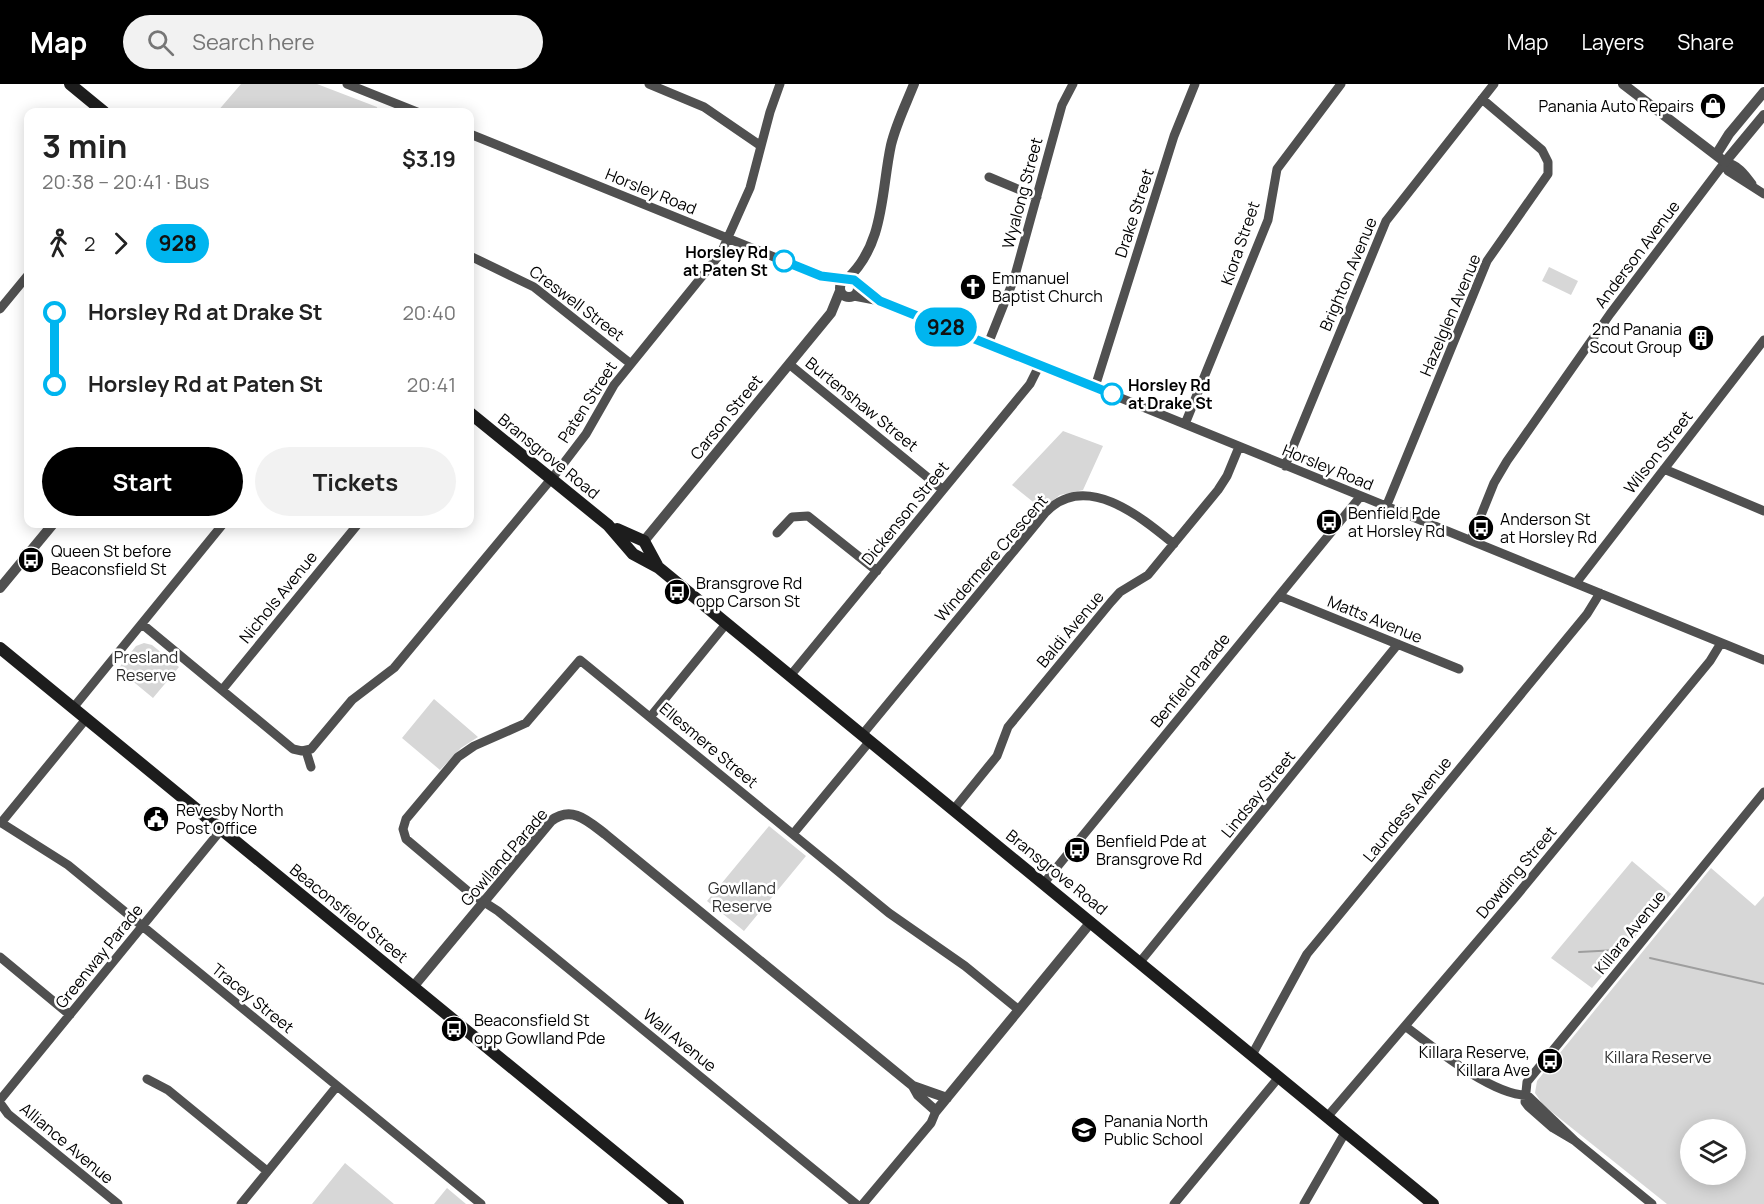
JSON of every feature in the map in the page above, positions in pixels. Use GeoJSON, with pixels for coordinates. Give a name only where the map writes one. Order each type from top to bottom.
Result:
{"type":"FeatureCollection","features":[{"type":"Feature","properties":{"kind":"main road"},"geometry":{"type":"LineString","coordinates":[[70,84],[99,108]]}},
{"type":"Feature","properties":{"kind":"main road","name":"Bransgrove Road"},"geometry":{"type":"LineString","coordinates":[[474,415],[608,525],[633,552],[658,568],[1434,1204]]}},
{"type":"Feature","properties":{"kind":"main road","name":"Bransgrove Road"},"geometry":{"type":"LineString","coordinates":[[608,525],[644,543],[658,568]]}},
{"type":"Feature","properties":{"kind":"main road"},"geometry":{"type":"LineString","coordinates":[[633,552],[633,541],[644,543]]}},
{"type":"Feature","properties":{"kind":"main road","name":"Beaconsfield Street"},"geometry":{"type":"LineString","coordinates":[[0,648],[678,1204]]}},
{"type":"Feature","properties":{"kind":"street"},"geometry":{"type":"LineString","coordinates":[[347,84],[390,107]]}},
{"type":"Feature","properties":{"kind":"street"},"geometry":{"type":"LineString","coordinates":[[650,84],[704,107],[761,146]]}},
{"type":"Feature","properties":{"kind":"street","name":"Paten Street"},"geometry":{"type":"LineString","coordinates":[[306,751],[315,745],[352,700],[394,668],[551,479],[581,441],[609,392],[711,267],[729,239],[750,188],[780,84]]}},
{"type":"Feature","properties":{"kind":"street","name":"Carson Street"},"geometry":{"type":"LineString","coordinates":[[644,543],[849,288],[880,217],[892,142],[914,84]]}},
{"type":"Feature","properties":{"kind":"street","name":"Wyalong Street"},"geometry":{"type":"LineString","coordinates":[[988,344],[1014,279],[1064,100],[1072,84]]}},
{"type":"Feature","properties":{"kind":"street","name":"Drake Street"},"geometry":{"type":"LineString","coordinates":[[1095,387],[1174,135],[1195,84]]}},
{"type":"Feature","properties":{"kind":"street","name":"Kiora Street"},"geometry":{"type":"LineString","coordinates":[[1185,424],[1268,220],[1277,169],[1341,84]]}},
{"type":"Feature","properties":{"kind":"street","name":"Brighton Avenue"},"geometry":{"type":"LineString","coordinates":[[1286,466],[1386,221],[1494,84]]}},
{"type":"Feature","properties":{"kind":"street"},"geometry":{"type":"LineString","coordinates":[[1623,84],[1720,159],[1728,171],[1752,184],[1764,194]]}},
{"type":"Feature","properties":{"kind":"street","name":"Anderson Avenue"},"geometry":{"type":"LineString","coordinates":[[1470,540],[1494,483],[1507,461],[1720,159],[1722,145],[1764,92]]}},
{"type":"Feature","properties":{"kind":"street","name":"Hazelglen Avenue"},"geometry":{"type":"LineString","coordinates":[[1386,507],[1487,261],[1548,174],[1548,162],[1542,150],[1482,99]]}},
{"type":"Feature","properties":{"kind":"street","name":"Anderson Avenue"},"geometry":{"type":"LineString","coordinates":[[1720,159],[1733,153],[1764,115]]}},
{"type":"Feature","properties":{"kind":"street","name":"Horsley Road"},"geometry":{"type":"LineString","coordinates":[[474,136],[1764,660]]}},
{"type":"Feature","properties":{"kind":"street"},"geometry":{"type":"LineString","coordinates":[[1722,145],[1733,153]]}},
{"type":"Feature","properties":{"kind":"street"},"geometry":{"type":"LineString","coordinates":[[988,177],[1037,197]]}},
{"type":"Feature","properties":{"kind":"street","name":"Creswell Street"},"geometry":{"type":"LineString","coordinates":[[474,258],[513,275],[545,295],[631,363]]}},
{"type":"Feature","properties":{"kind":"street"},"geometry":{"type":"LineString","coordinates":[[0,309],[24,280]]}},
{"type":"Feature","properties":{"kind":"street","name":"Wilson Street"},"geometry":{"type":"LineString","coordinates":[[1576,583],[1764,340]]}},
{"type":"Feature","properties":{"kind":"street","name":"Burtenshaw Street"},"geometry":{"type":"LineString","coordinates":[[789,363],[944,490]]}},
{"type":"Feature","properties":{"kind":"street","name":"Dickenson Street"},"geometry":{"type":"LineString","coordinates":[[790,676],[1030,384],[1039,366]]}},
{"type":"Feature","properties":{"kind":"street","name":"Baldi Avenue"},"geometry":{"type":"LineString","coordinates":[[954,809],[997,756],[1008,727],[1111,602],[1120,592],[1148,575],[1223,483],[1239,447]]}},
{"type":"Feature","properties":{"kind":"street"},"geometry":{"type":"LineString","coordinates":[[1664,469],[1764,511]]}},
{"type":"Feature","properties":{"kind":"street","name":"Windermere Crescent"},"geometry":{"type":"LineString","coordinates":[[793,834],[866,738],[1046,512],[1058,502],[1081,495],[1098,498],[1135,513],[1174,544]]}},
{"type":"Feature","properties":{"kind":"street","name":"Benfield Parade"},"geometry":{"type":"LineString","coordinates":[[1044,883],[1360,496]]}},
{"type":"Feature","properties":{"kind":"street"},"geometry":{"type":"LineString","coordinates":[[777,533],[792,517],[808,516],[877,571]]}},
{"type":"Feature","properties":{"kind":"street"},"geometry":{"type":"LineString","coordinates":[[0,588],[50,528]]}},
{"type":"Feature","properties":{"kind":"street"},"geometry":{"type":"LineString","coordinates":[[73,708],[220,528]]}},
{"type":"Feature","properties":{"kind":"street","name":"Nichols Avenue"},"geometry":{"type":"LineString","coordinates":[[222,690],[355,528]]}},
{"type":"Feature","properties":{"kind":"street","name":"Laundess Avenue"},"geometry":{"type":"LineString","coordinates":[[1252,1055],[1311,950],[1587,614],[1600,593]]}},
{"type":"Feature","properties":{"kind":"street","name":"Matts Avenue"},"geometry":{"type":"LineString","coordinates":[[1279,596],[1459,669]]}},
{"type":"Feature","properties":{"kind":"street"},"geometry":{"type":"LineString","coordinates":[[142,624],[293,749],[306,751],[311,766]]}},
{"type":"Feature","properties":{"kind":"street"},"geometry":{"type":"LineString","coordinates":[[651,716],[726,624]]}},
{"type":"Feature","properties":{"kind":"street","name":"Dowding Street"},"geometry":{"type":"LineString","coordinates":[[1328,1116],[1517,895],[1710,661],[1721,643]]}},
{"type":"Feature","properties":{"kind":"street","name":"Lindsay Street"},"geometry":{"type":"LineString","coordinates":[[1140,962],[1398,644]]}},
{"type":"Feature","properties":{"kind":"street","name":"Ellesmere Street"},"geometry":{"type":"LineString","coordinates":[[403,832],[408,816],[458,757],[474,746],[526,723],[580,660],[897,920],[965,966],[1019,1010]]}},
{"type":"Feature","properties":{"kind":"street","name":"Tracey Street"},"geometry":{"type":"LineString","coordinates":[[86,719],[1,823],[68,865],[481,1204]]}},
{"type":"Feature","properties":{"kind":"street","name":"Killara Avenue"},"geometry":{"type":"LineString","coordinates":[[1527,1095],[1526,1086],[1531,1076],[1764,792]]}},
{"type":"Feature","properties":{"kind":"street","name":"Gowlland Parade"},"geometry":{"type":"LineString","coordinates":[[413,987],[551,821],[567,813],[580,816],[913,1086],[947,1098]]}},
{"type":"Feature","properties":{"kind":"street","name":"Greenway Parade"},"geometry":{"type":"LineString","coordinates":[[0,1102],[221,830]]}},
{"type":"Feature","properties":{"kind":"street"},"geometry":{"type":"LineString","coordinates":[[392,832],[403,832],[410,843],[484,902]]}},
{"type":"Feature","properties":{"kind":"street","name":"Wall Avenue"},"geometry":{"type":"LineString","coordinates":[[484,902],[498,910],[856,1204]]}},
{"type":"Feature","properties":{"kind":"street"},"geometry":{"type":"LineString","coordinates":[[863,1204],[931,1123],[936,1111],[1091,922]]}},
{"type":"Feature","properties":{"kind":"street"},"geometry":{"type":"LineString","coordinates":[[0,957],[70,1015]]}},
{"type":"Feature","properties":{"kind":"street"},"geometry":{"type":"LineString","coordinates":[[1405,1026],[1454,1061],[1500,1089],[1513,1095],[1527,1095],[1575,1141],[1653,1204]]}},
{"type":"Feature","properties":{"kind":"street"},"geometry":{"type":"LineString","coordinates":[[1174,1204],[1279,1077]]}},
{"type":"Feature","properties":{"kind":"street"},"geometry":{"type":"LineString","coordinates":[[147,1079],[168,1090],[267,1171]]}},
{"type":"Feature","properties":{"kind":"street"},"geometry":{"type":"LineString","coordinates":[[241,1204],[337,1086]]}},
{"type":"Feature","properties":{"kind":"street","name":"Gowlland Parade"},"geometry":{"type":"LineString","coordinates":[[913,1086],[918,1095],[936,1111]]}},
{"type":"Feature","properties":{"kind":"street","name":"Alliance Avenue"},"geometry":{"type":"LineString","coordinates":[[0,1102],[8,1114],[117,1204]]}},
{"type":"Feature","properties":{"kind":"street"},"geometry":{"type":"LineString","coordinates":[[1304,1204],[1346,1131]]}},
{"type":"Feature","properties":{"kind":"green space"},"geometry":{"type":"Polygon","coordinates":[[[241,84],[317,84],[377,108],[220,108],[241,84]]]}},
{"type":"Feature","properties":{"kind":"green space"},"geometry":{"type":"Polygon","coordinates":[[[1549,267],[1578,281],[1571,295],[1542,281],[1549,267]]]}},
{"type":"Feature","properties":{"kind":"green space"},"geometry":{"type":"Polygon","coordinates":[[[1063,431],[1103,446],[1083,490],[1060,495],[1042,509],[1012,485],[1063,431]]]}},
{"type":"Feature","properties":{"kind":"green space","name":"Presland Reserve"},"geometry":{"type":"Polygon","coordinates":[[[144,643],[152,645],[179,667],[153,698],[118,669],[136,646],[144,643]]]}},
{"type":"Feature","properties":{"kind":"green space"},"geometry":{"type":"Polygon","coordinates":[[[434,699],[478,737],[461,748],[440,770],[402,738],[434,699]]]}},
{"type":"Feature","properties":{"kind":"green space","name":"Gowlland Reserve"},"geometry":{"type":"Polygon","coordinates":[[[769,826],[806,856],[744,931],[707,901],[769,826]]]}},
{"type":"Feature","properties":{"kind":"green space"},"geometry":{"type":"Polygon","coordinates":[[[1632,861],[1671,894],[1592,988],[1551,958],[1632,861]]]}},
{"type":"Feature","properties":{"kind":"green space","name":"Killara Reserve"},"geometry":{"type":"Polygon","coordinates":[[[1711,868],[1755,906],[1764,896],[1764,1204],[1667,1204],[1543,1105],[1535,1093],[1537,1081],[1711,868]]]}},
{"type":"Feature","properties":{"kind":"green space"},"geometry":{"type":"Polygon","coordinates":[[[345,1163],[394,1204],[312,1204],[345,1163]]]}},
{"type":"Feature","properties":{"kind":"green space"},"geometry":{"type":"Polygon","coordinates":[[[447,1188],[466,1204],[434,1204],[447,1188]]]}},
{"type":"Feature","properties":{"kind":"waterway"},"geometry":{"type":"LineString","coordinates":[[1579,952],[1618,950]]}},
{"type":"Feature","properties":{"kind":"waterway"},"geometry":{"type":"LineString","coordinates":[[1650,958],[1764,984]]}},
{"type":"Feature","properties":{"kind":"bus line","name":"928"},"geometry":{"type":"LineString","coordinates":[[784,261],[821,276],[854,280],[858,286],[866,289],[880,301],[1112,394]]}},
{"type":"Feature","properties":{"kind":"place","name":"Panania Auto Repairs"},"geometry":{"type":"Point","coordinates":[1713,106]}},
{"type":"Feature","properties":{"kind":"place","name":"Horsley Rd at Paten St"},"geometry":{"type":"Point","coordinates":[784,261]}},
{"type":"Feature","properties":{"kind":"place","name":"Emmanuel Baptist Church"},"geometry":{"type":"Point","coordinates":[973,287]}},
{"type":"Feature","properties":{"kind":"place","name":"2nd Panania Scout Group"},"geometry":{"type":"Point","coordinates":[1701,338]}},
{"type":"Feature","properties":{"kind":"place","name":"Horsley Rd at Drake St"},"geometry":{"type":"Point","coordinates":[1112,394]}},
{"type":"Feature","properties":{"kind":"place","name":"Benfield Pde at Horsley Rd"},"geometry":{"type":"Point","coordinates":[1329,522]}},
{"type":"Feature","properties":{"kind":"place","name":"Anderson St at Horsley Rd"},"geometry":{"type":"Point","coordinates":[1481,528]}},
{"type":"Feature","properties":{"kind":"place","name":"Queen St before Beaconsfield St"},"geometry":{"type":"Point","coordinates":[31,560]}},
{"type":"Feature","properties":{"kind":"place","name":"Bransgrove Rd opp Carson St"},"geometry":{"type":"Point","coordinates":[677,592]}},
{"type":"Feature","properties":{"kind":"place","name":"Revesby North Post Office"},"geometry":{"type":"Point","coordinates":[156,819]}},
{"type":"Feature","properties":{"kind":"place","name":"Benfield Pde at Bransgrove Rd"},"geometry":{"type":"Point","coordinates":[1077,850]}},
{"type":"Feature","properties":{"kind":"place","name":"Beaconsfield St opp Gowlland Pde"},"geometry":{"type":"Point","coordinates":[454,1029]}},
{"type":"Feature","properties":{"kind":"place","name":"Killara Reserve, Killara Ave"},"geometry":{"type":"Point","coordinates":[1550,1061]}},
{"type":"Feature","properties":{"kind":"place","name":"Panania North Public School"},"geometry":{"type":"Point","coordinates":[1084,1130]}}]}
